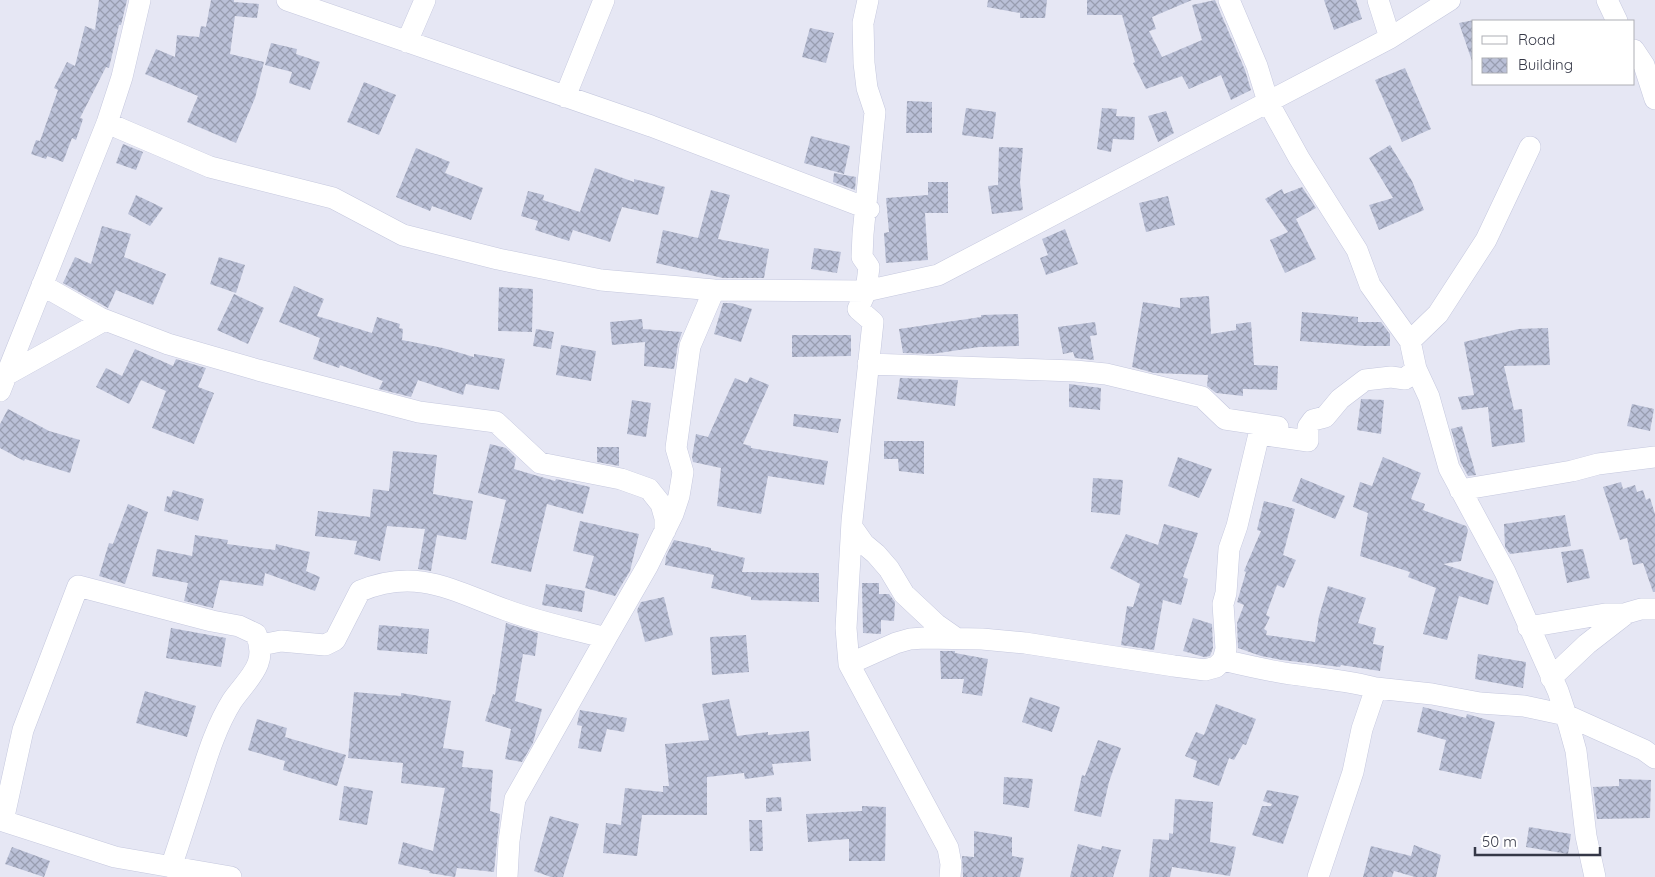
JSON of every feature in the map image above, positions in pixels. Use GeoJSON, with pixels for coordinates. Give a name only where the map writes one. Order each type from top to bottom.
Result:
{"type":"FeatureCollection","features":[{"type":"Feature","properties":{"kind":"street"},"geometry":{"type":"LineString","coordinates":[[4,383],[107,123],[122,77],[140,0]]}},
{"type":"Feature","properties":{"kind":"street"},"geometry":{"type":"LineString","coordinates":[[287,0],[651,126],[866,214]]}},
{"type":"Feature","properties":{"kind":"street"},"geometry":{"type":"LineString","coordinates":[[407,42],[425,0]]}},
{"type":"Feature","properties":{"kind":"street"},"geometry":{"type":"LineString","coordinates":[[566,97],[604,0]]}},
{"type":"Feature","properties":{"kind":"street"},"geometry":{"type":"LineString","coordinates":[[868,0],[864,23],[864,63],[867,88],[875,112],[866,183],[866,214],[862,257],[869,267],[866,291],[858,309],[873,322],[852,527],[846,628],[849,664],[948,848],[951,864],[950,877]]}},
{"type":"Feature","properties":{"kind":"street"},"geometry":{"type":"LineString","coordinates":[[1229,0],[1258,66],[1268,102],[1299,158],[1357,250],[1370,285],[1410,341],[1416,369],[1429,398],[1449,468],[1505,572],[1558,692],[1576,751],[1586,836],[1595,877]]}},
{"type":"Feature","properties":{"kind":"street"},"geometry":{"type":"LineString","coordinates":[[1378,0],[1390,38]]}},
{"type":"Feature","properties":{"kind":"street"},"geometry":{"type":"LineString","coordinates":[[107,123],[210,167],[333,198],[402,235],[498,258],[601,280],[714,290],[866,291],[938,275],[1390,38],[1450,0]]}},
{"type":"Feature","properties":{"kind":"street"},"geometry":{"type":"LineString","coordinates":[[1607,0],[1617,20]]}},
{"type":"Feature","properties":{"kind":"street"},"geometry":{"type":"LineString","coordinates":[[1635,52],[1644,65],[1655,99]]}},
{"type":"Feature","properties":{"kind":"street"},"geometry":{"type":"LineString","coordinates":[[1410,341],[1438,314],[1486,240],[1530,147]]}},
{"type":"Feature","properties":{"kind":"street"},"geometry":{"type":"LineString","coordinates":[[42,285],[105,320],[168,344],[258,370],[419,412],[496,422],[540,463],[621,479],[649,489],[661,504],[665,518],[665,531]]}},
{"type":"Feature","properties":{"kind":"street"},"geometry":{"type":"LineString","coordinates":[[507,877],[509,842],[515,799],[648,565],[680,496],[683,472],[676,448],[690,346],[714,290]]}},
{"type":"Feature","properties":{"kind":"street"},"geometry":{"type":"LineString","coordinates":[[4,383],[105,320]]}},
{"type":"Feature","properties":{"kind":"street"},"geometry":{"type":"LineString","coordinates":[[868,364],[1059,370],[1106,374],[1202,397],[1225,419],[1292,429],[1308,427]]}},
{"type":"Feature","properties":{"kind":"street"},"geometry":{"type":"LineString","coordinates":[[849,664],[896,643],[910,640],[956,638],[1025,643],[1205,670],[1216,667],[1223,660],[1226,650],[1223,604],[1226,592],[1229,550],[1237,526],[1259,434],[1308,440],[1308,427],[1313,420],[1325,417],[1340,399],[1365,380],[1391,377],[1405,379],[1416,369]]}},
{"type":"Feature","properties":{"kind":"street"},"geometry":{"type":"LineString","coordinates":[[1460,490],[1598,464],[1655,456]]}},
{"type":"Feature","properties":{"kind":"street"},"geometry":{"type":"LineString","coordinates":[[852,527],[864,544],[889,569],[904,594],[936,624],[956,638]]}},
{"type":"Feature","properties":{"kind":"street"},"geometry":{"type":"LineString","coordinates":[[261,645],[281,641],[325,645],[335,640],[360,591],[373,585],[401,580],[449,587],[507,611],[606,638]]}},
{"type":"Feature","properties":{"kind":"street"},"geometry":{"type":"LineString","coordinates":[[171,867],[212,742],[232,702],[256,670],[260,658],[261,645],[256,634],[239,626],[212,621],[78,586],[23,730],[2,821],[115,857],[171,867],[231,877]]}},
{"type":"Feature","properties":{"kind":"street"},"geometry":{"type":"LineString","coordinates":[[1528,627],[1596,615],[1626,614],[1641,609],[1655,608]]}},
{"type":"Feature","properties":{"kind":"street"},"geometry":{"type":"LineString","coordinates":[[1551,678],[1587,644],[1626,614]]}},
{"type":"Feature","properties":{"kind":"street"},"geometry":{"type":"LineString","coordinates":[[1223,660],[1255,668],[1353,682],[1376,688],[1524,706],[1566,714],[1644,750],[1655,758]]}},
{"type":"Feature","properties":{"kind":"street"},"geometry":{"type":"LineString","coordinates":[[1318,877],[1353,772],[1362,729],[1376,688]]}},
{"type":"Feature","properties":{"kind":"building"},"geometry":{"type":"Polygon","coordinates":[[[99,0],[127,0],[109,68],[106,67],[80,118],[83,119],[76,140],[72,138],[63,162],[47,156],[46,159],[31,154],[36,140],[40,141],[58,90],[54,88],[67,62],[75,66],[85,26],[95,30],[99,0]]]}},
{"type":"Feature","properties":{"kind":"building"},"geometry":{"type":"Polygon","coordinates":[[[211,0],[234,0],[234,2],[259,4],[257,18],[235,16],[230,54],[264,62],[255,98],[236,143],[187,122],[198,96],[145,74],[156,49],[175,57],[177,35],[199,37],[201,26],[206,27],[211,0]]]}},
{"type":"Feature","properties":{"kind":"building"},"geometry":{"type":"Polygon","coordinates":[[[988,0],[1047,0],[1045,18],[1020,18],[1020,13],[987,7],[988,0]]]}},
{"type":"Feature","properties":{"kind":"building"},"geometry":{"type":"Polygon","coordinates":[[[1087,0],[1192,0],[1152,17],[1156,29],[1149,31],[1162,57],[1202,40],[1192,5],[1215,0],[1245,70],[1251,90],[1231,100],[1221,75],[1189,89],[1182,76],[1146,89],[1133,63],[1135,62],[1122,15],[1087,15],[1087,0]]]}},
{"type":"Feature","properties":{"kind":"building"},"geometry":{"type":"Polygon","coordinates":[[[1324,0],[1356,0],[1362,19],[1334,30],[1324,0]]]}},
{"type":"Feature","properties":{"kind":"building"},"geometry":{"type":"Polygon","coordinates":[[[1472,20],[1472,61],[1459,23],[1472,20]]]}},
{"type":"Feature","properties":{"kind":"building"},"geometry":{"type":"Polygon","coordinates":[[[810,28],[834,33],[826,63],[802,57],[810,28]]]}},
{"type":"Feature","properties":{"kind":"building"},"geometry":{"type":"Polygon","coordinates":[[[271,43],[297,49],[296,54],[320,62],[310,90],[289,83],[292,72],[265,65],[271,43]]]}},
{"type":"Feature","properties":{"kind":"building"},"geometry":{"type":"Polygon","coordinates":[[[1405,68],[1431,129],[1402,142],[1375,80],[1405,68]]]}},
{"type":"Feature","properties":{"kind":"building"},"geometry":{"type":"Polygon","coordinates":[[[364,82],[396,95],[379,135],[347,122],[364,82]]]}},
{"type":"Feature","properties":{"kind":"building"},"geometry":{"type":"Polygon","coordinates":[[[907,101],[932,102],[932,133],[906,133],[907,101]]]}},
{"type":"Feature","properties":{"kind":"building"},"geometry":{"type":"Polygon","coordinates":[[[966,108],[996,112],[993,139],[962,135],[966,108]]]}},
{"type":"Feature","properties":{"kind":"building"},"geometry":{"type":"Polygon","coordinates":[[[1102,108],[1117,109],[1116,116],[1135,117],[1134,140],[1113,139],[1111,152],[1097,149],[1102,108]]]}},
{"type":"Feature","properties":{"kind":"building"},"geometry":{"type":"Polygon","coordinates":[[[1166,111],[1174,133],[1158,142],[1148,116],[1166,111]]]}},
{"type":"Feature","properties":{"kind":"building"},"geometry":{"type":"Polygon","coordinates":[[[811,136],[850,146],[844,174],[804,163],[811,136]]]}},
{"type":"Feature","properties":{"kind":"building"},"geometry":{"type":"Polygon","coordinates":[[[123,144],[143,152],[136,170],[116,163],[123,144]]]}},
{"type":"Feature","properties":{"kind":"building"},"geometry":{"type":"Polygon","coordinates":[[[1390,145],[1412,181],[1424,210],[1379,230],[1369,205],[1393,198],[1369,158],[1390,145]]]}},
{"type":"Feature","properties":{"kind":"building"},"geometry":{"type":"Polygon","coordinates":[[[999,147],[1023,148],[1020,182],[1023,210],[992,214],[988,186],[998,185],[999,147]]]}},
{"type":"Feature","properties":{"kind":"building"},"geometry":{"type":"Polygon","coordinates":[[[416,148],[450,162],[445,173],[483,188],[471,220],[432,206],[430,211],[396,197],[416,148]]]}},
{"type":"Feature","properties":{"kind":"building"},"geometry":{"type":"Polygon","coordinates":[[[595,168],[634,182],[634,179],[665,187],[658,215],[622,207],[610,242],[573,230],[569,241],[535,230],[538,221],[521,216],[528,191],[544,195],[543,200],[580,212],[595,168]]]}},
{"type":"Feature","properties":{"kind":"building"},"geometry":{"type":"Polygon","coordinates":[[[834,173],[856,177],[855,190],[833,182],[834,173]]]}},
{"type":"Feature","properties":{"kind":"building"},"geometry":{"type":"Polygon","coordinates":[[[928,182],[948,182],[948,213],[925,213],[928,260],[886,263],[884,233],[889,232],[886,198],[928,195],[928,182]]]}},
{"type":"Feature","properties":{"kind":"building"},"geometry":{"type":"Polygon","coordinates":[[[1302,187],[1316,208],[1296,219],[1316,259],[1285,273],[1270,240],[1288,232],[1265,199],[1282,189],[1284,194],[1302,187]]]}},
{"type":"Feature","properties":{"kind":"building"},"geometry":{"type":"Polygon","coordinates":[[[711,190],[730,195],[718,239],[769,249],[764,278],[723,278],[656,263],[663,230],[698,238],[711,190]]]}},
{"type":"Feature","properties":{"kind":"building"},"geometry":{"type":"Polygon","coordinates":[[[136,195],[163,208],[150,226],[128,214],[136,195]]]}},
{"type":"Feature","properties":{"kind":"building"},"geometry":{"type":"Polygon","coordinates":[[[1168,196],[1175,225],[1146,232],[1139,203],[1168,196]]]}},
{"type":"Feature","properties":{"kind":"building"},"geometry":{"type":"Polygon","coordinates":[[[102,226],[131,234],[124,257],[166,274],[153,305],[116,290],[108,308],[63,283],[75,257],[91,264],[102,226]]]}},
{"type":"Feature","properties":{"kind":"building"},"geometry":{"type":"Polygon","coordinates":[[[1065,229],[1078,264],[1046,275],[1040,258],[1048,255],[1042,239],[1065,229]]]}},
{"type":"Feature","properties":{"kind":"building"},"geometry":{"type":"Polygon","coordinates":[[[814,248],[841,252],[837,273],[811,269],[814,248]]]}},
{"type":"Feature","properties":{"kind":"building"},"geometry":{"type":"Polygon","coordinates":[[[219,257],[245,265],[236,293],[210,284],[219,257]]]}},
{"type":"Feature","properties":{"kind":"building"},"geometry":{"type":"Polygon","coordinates":[[[294,286],[324,299],[317,316],[372,333],[377,317],[400,324],[399,328],[403,329],[402,340],[443,348],[474,357],[474,354],[505,359],[499,390],[466,384],[463,395],[418,380],[411,397],[379,389],[383,381],[340,365],[339,368],[313,359],[320,338],[279,322],[294,286]]]}},
{"type":"Feature","properties":{"kind":"building"},"geometry":{"type":"Polygon","coordinates":[[[499,287],[533,289],[532,332],[498,331],[499,287]]]}},
{"type":"Feature","properties":{"kind":"building"},"geometry":{"type":"Polygon","coordinates":[[[234,294],[264,308],[248,344],[217,330],[234,294]]]}},
{"type":"Feature","properties":{"kind":"building"},"geometry":{"type":"Polygon","coordinates":[[[1209,296],[1211,334],[1236,330],[1236,324],[1251,322],[1254,365],[1278,366],[1277,390],[1243,389],[1243,396],[1216,393],[1207,386],[1208,375],[1154,373],[1132,367],[1143,302],[1180,308],[1180,298],[1209,296]]]}},
{"type":"Feature","properties":{"kind":"building"},"geometry":{"type":"Polygon","coordinates":[[[723,303],[731,303],[752,309],[741,342],[714,334],[723,303]]]}},
{"type":"Feature","properties":{"kind":"building"},"geometry":{"type":"Polygon","coordinates":[[[1302,312],[1358,317],[1358,322],[1381,322],[1390,334],[1390,346],[1300,341],[1302,312]]]}},
{"type":"Feature","properties":{"kind":"building"},"geometry":{"type":"Polygon","coordinates":[[[1018,314],[1019,346],[979,347],[932,354],[903,353],[899,329],[981,317],[981,315],[1018,314]]]}},
{"type":"Feature","properties":{"kind":"building"},"geometry":{"type":"Polygon","coordinates":[[[642,319],[643,329],[682,332],[674,369],[644,366],[645,342],[612,345],[610,322],[642,319]]]}},
{"type":"Feature","properties":{"kind":"building"},"geometry":{"type":"Polygon","coordinates":[[[1095,322],[1097,335],[1090,336],[1094,360],[1075,358],[1073,352],[1063,354],[1058,327],[1095,322]]]}},
{"type":"Feature","properties":{"kind":"building"},"geometry":{"type":"Polygon","coordinates":[[[1548,328],[1550,365],[1504,366],[1514,410],[1522,409],[1525,442],[1492,447],[1488,407],[1462,410],[1458,397],[1474,395],[1464,342],[1518,329],[1548,328]]]}},
{"type":"Feature","properties":{"kind":"building"},"geometry":{"type":"Polygon","coordinates":[[[536,329],[554,332],[551,349],[533,346],[536,329]]]}},
{"type":"Feature","properties":{"kind":"building"},"geometry":{"type":"Polygon","coordinates":[[[792,335],[851,335],[851,356],[792,357],[792,335]]]}},
{"type":"Feature","properties":{"kind":"building"},"geometry":{"type":"Polygon","coordinates":[[[561,345],[596,351],[591,381],[556,375],[561,345]]]}},
{"type":"Feature","properties":{"kind":"building"},"geometry":{"type":"Polygon","coordinates":[[[135,349],[173,366],[176,359],[206,368],[198,387],[214,393],[194,444],[152,428],[166,391],[141,380],[129,404],[96,387],[106,368],[122,376],[135,349]]]}},
{"type":"Feature","properties":{"kind":"building"},"geometry":{"type":"Polygon","coordinates":[[[750,377],[769,385],[743,444],[751,446],[751,448],[828,461],[824,485],[768,476],[761,514],[717,506],[721,468],[693,462],[692,457],[696,434],[708,437],[735,378],[747,383],[750,377]]]}},
{"type":"Feature","properties":{"kind":"building"},"geometry":{"type":"Polygon","coordinates":[[[900,378],[958,380],[955,406],[897,399],[900,378]]]}},
{"type":"Feature","properties":{"kind":"building"},"geometry":{"type":"Polygon","coordinates":[[[1069,384],[1101,388],[1100,410],[1069,407],[1069,384]]]}},
{"type":"Feature","properties":{"kind":"building"},"geometry":{"type":"Polygon","coordinates":[[[1361,399],[1384,400],[1381,434],[1357,430],[1361,399]]]}},
{"type":"Feature","properties":{"kind":"building"},"geometry":{"type":"Polygon","coordinates":[[[632,400],[651,403],[646,437],[627,434],[632,400]]]}},
{"type":"Feature","properties":{"kind":"building"},"geometry":{"type":"Polygon","coordinates":[[[1632,404],[1654,409],[1650,431],[1627,426],[1632,404]]]}},
{"type":"Feature","properties":{"kind":"building"},"geometry":{"type":"Polygon","coordinates":[[[8,409],[49,431],[80,440],[70,473],[25,459],[24,461],[0,448],[0,424],[8,409]]]}},
{"type":"Feature","properties":{"kind":"building"},"geometry":{"type":"Polygon","coordinates":[[[794,414],[841,419],[838,433],[793,426],[794,414]]]}},
{"type":"Feature","properties":{"kind":"building"},"geometry":{"type":"Polygon","coordinates":[[[1462,426],[1476,475],[1468,476],[1461,463],[1451,429],[1462,426]]]}},
{"type":"Feature","properties":{"kind":"building"},"geometry":{"type":"Polygon","coordinates":[[[884,441],[924,441],[924,474],[899,471],[898,459],[884,459],[884,441]]]}},
{"type":"Feature","properties":{"kind":"building"},"geometry":{"type":"Polygon","coordinates":[[[490,444],[506,448],[516,458],[514,469],[555,481],[556,479],[590,487],[583,514],[547,504],[531,572],[491,563],[506,500],[478,493],[490,444]]]}},
{"type":"Feature","properties":{"kind":"building"},"geometry":{"type":"Polygon","coordinates":[[[597,447],[619,447],[619,466],[597,462],[597,447]]]}},
{"type":"Feature","properties":{"kind":"building"},"geometry":{"type":"Polygon","coordinates":[[[393,451],[437,455],[433,494],[473,501],[466,540],[437,535],[431,571],[418,569],[425,529],[387,526],[380,561],[354,554],[357,541],[315,536],[318,511],[370,517],[373,489],[389,491],[393,451]]]}},
{"type":"Feature","properties":{"kind":"building"},"geometry":{"type":"Polygon","coordinates":[[[1178,457],[1212,469],[1199,498],[1168,486],[1178,457]]]}},
{"type":"Feature","properties":{"kind":"building"},"geometry":{"type":"Polygon","coordinates":[[[1383,457],[1421,473],[1411,499],[1425,504],[1423,510],[1466,526],[1468,530],[1461,561],[1443,564],[1494,581],[1488,605],[1459,596],[1447,640],[1423,634],[1436,588],[1408,577],[1410,572],[1360,556],[1368,513],[1353,507],[1360,482],[1372,486],[1383,457]]]}},
{"type":"Feature","properties":{"kind":"building"},"geometry":{"type":"Polygon","coordinates":[[[1093,478],[1123,480],[1120,515],[1091,512],[1093,478]]]}},
{"type":"Feature","properties":{"kind":"building"},"geometry":{"type":"Polygon","coordinates":[[[1301,478],[1345,496],[1335,519],[1292,501],[1301,478]]]}},
{"type":"Feature","properties":{"kind":"building"},"geometry":{"type":"Polygon","coordinates":[[[1621,482],[1623,489],[1635,485],[1637,492],[1643,490],[1646,500],[1650,498],[1655,514],[1655,592],[1653,592],[1643,563],[1633,565],[1627,538],[1620,540],[1603,487],[1621,482]]]}},
{"type":"Feature","properties":{"kind":"building"},"geometry":{"type":"Polygon","coordinates":[[[173,490],[204,499],[198,521],[164,511],[167,496],[171,497],[173,490]]]}},
{"type":"Feature","properties":{"kind":"building"},"geometry":{"type":"Polygon","coordinates":[[[1264,501],[1295,509],[1283,555],[1296,560],[1284,588],[1277,585],[1266,615],[1270,617],[1264,629],[1267,631],[1266,635],[1315,642],[1319,616],[1328,586],[1366,598],[1358,623],[1376,628],[1373,644],[1384,646],[1380,671],[1341,665],[1340,667],[1282,660],[1261,656],[1238,648],[1237,623],[1244,605],[1237,602],[1246,572],[1244,571],[1261,531],[1257,530],[1264,501]]]}},
{"type":"Feature","properties":{"kind":"building"},"geometry":{"type":"Polygon","coordinates":[[[128,504],[148,512],[125,584],[99,576],[109,543],[113,544],[128,504]]]}},
{"type":"Feature","properties":{"kind":"building"},"geometry":{"type":"Polygon","coordinates":[[[1565,515],[1571,546],[1510,554],[1505,547],[1504,524],[1565,515]]]}},
{"type":"Feature","properties":{"kind":"building"},"geometry":{"type":"Polygon","coordinates":[[[580,521],[639,534],[630,571],[615,596],[585,588],[594,556],[573,551],[580,521]]]}},
{"type":"Feature","properties":{"kind":"building"},"geometry":{"type":"Polygon","coordinates":[[[1164,524],[1198,533],[1183,577],[1188,579],[1181,605],[1163,600],[1154,650],[1121,645],[1127,606],[1133,607],[1140,584],[1110,568],[1126,534],[1158,545],[1164,524]]]}},
{"type":"Feature","properties":{"kind":"building"},"geometry":{"type":"Polygon","coordinates":[[[195,535],[228,540],[227,544],[275,550],[276,544],[310,552],[306,571],[320,577],[315,591],[265,573],[263,586],[220,580],[213,608],[184,601],[188,583],[152,576],[157,549],[192,556],[195,535]]]}},
{"type":"Feature","properties":{"kind":"building"},"geometry":{"type":"Polygon","coordinates":[[[674,540],[745,558],[742,572],[819,573],[819,602],[751,600],[751,597],[711,588],[714,575],[665,565],[666,556],[674,540]]]}},
{"type":"Feature","properties":{"kind":"building"},"geometry":{"type":"Polygon","coordinates":[[[1583,549],[1590,578],[1567,583],[1561,552],[1583,549]]]}},
{"type":"Feature","properties":{"kind":"building"},"geometry":{"type":"Polygon","coordinates":[[[862,583],[879,583],[879,594],[889,594],[895,602],[894,621],[881,620],[881,634],[863,633],[862,583]]]}},
{"type":"Feature","properties":{"kind":"building"},"geometry":{"type":"Polygon","coordinates":[[[546,584],[585,591],[582,612],[542,605],[546,584]]]}},
{"type":"Feature","properties":{"kind":"building"},"geometry":{"type":"Polygon","coordinates":[[[664,597],[673,635],[645,642],[637,610],[641,602],[664,597]]]}},
{"type":"Feature","properties":{"kind":"building"},"geometry":{"type":"Polygon","coordinates":[[[1193,618],[1212,624],[1213,648],[1210,656],[1204,657],[1183,651],[1193,618]]]}},
{"type":"Feature","properties":{"kind":"building"},"geometry":{"type":"Polygon","coordinates":[[[506,623],[538,633],[535,656],[523,654],[515,701],[542,709],[533,743],[522,762],[505,759],[511,729],[485,721],[493,694],[495,695],[506,623]]]}},
{"type":"Feature","properties":{"kind":"building"},"geometry":{"type":"Polygon","coordinates":[[[379,625],[429,629],[427,654],[377,650],[379,625]]]}},
{"type":"Feature","properties":{"kind":"building"},"geometry":{"type":"Polygon","coordinates":[[[171,628],[226,638],[221,667],[166,658],[171,628]]]}},
{"type":"Feature","properties":{"kind":"building"},"geometry":{"type":"Polygon","coordinates":[[[746,635],[749,672],[712,675],[710,637],[746,635]]]}},
{"type":"Feature","properties":{"kind":"building"},"geometry":{"type":"Polygon","coordinates":[[[940,651],[955,651],[955,653],[988,659],[982,696],[962,693],[964,679],[941,679],[940,651]]]}},
{"type":"Feature","properties":{"kind":"building"},"geometry":{"type":"Polygon","coordinates":[[[1478,654],[1526,662],[1523,688],[1475,679],[1478,654]]]}},
{"type":"Feature","properties":{"kind":"building"},"geometry":{"type":"Polygon","coordinates":[[[145,691],[196,706],[187,737],[136,723],[145,691]]]}},
{"type":"Feature","properties":{"kind":"building"},"geometry":{"type":"Polygon","coordinates":[[[354,692],[401,696],[401,693],[451,701],[443,748],[464,751],[462,767],[493,770],[490,811],[500,814],[494,872],[457,868],[455,877],[429,873],[430,871],[398,864],[403,842],[433,851],[445,788],[401,783],[403,763],[348,758],[354,692]]]}},
{"type":"Feature","properties":{"kind":"building"},"geometry":{"type":"Polygon","coordinates":[[[1030,697],[1060,707],[1052,732],[1022,722],[1030,697]]]}},
{"type":"Feature","properties":{"kind":"building"},"geometry":{"type":"Polygon","coordinates":[[[729,699],[737,736],[768,732],[768,735],[809,731],[811,761],[772,764],[774,775],[745,779],[744,773],[707,777],[707,815],[642,815],[637,856],[603,853],[606,823],[621,825],[625,788],[663,792],[663,786],[669,786],[665,744],[709,740],[702,704],[729,699]]]}},
{"type":"Feature","properties":{"kind":"building"},"geometry":{"type":"Polygon","coordinates":[[[1216,704],[1256,719],[1246,745],[1243,744],[1234,760],[1229,758],[1219,786],[1193,777],[1197,761],[1185,756],[1196,732],[1204,735],[1216,704]]]}},
{"type":"Feature","properties":{"kind":"building"},"geometry":{"type":"Polygon","coordinates":[[[1423,707],[1466,718],[1467,714],[1495,722],[1481,779],[1439,770],[1446,740],[1417,732],[1423,707]]]}},
{"type":"Feature","properties":{"kind":"building"},"geometry":{"type":"Polygon","coordinates":[[[580,710],[627,718],[624,732],[607,729],[601,752],[578,748],[582,726],[577,725],[580,710]]]}},
{"type":"Feature","properties":{"kind":"building"},"geometry":{"type":"Polygon","coordinates":[[[257,719],[287,728],[285,737],[346,755],[337,786],[283,770],[285,761],[248,750],[257,719]]]}},
{"type":"Feature","properties":{"kind":"building"},"geometry":{"type":"Polygon","coordinates":[[[1098,740],[1121,748],[1109,782],[1101,817],[1074,811],[1082,775],[1085,776],[1098,740]]]}},
{"type":"Feature","properties":{"kind":"building"},"geometry":{"type":"Polygon","coordinates":[[[1004,777],[1033,779],[1029,808],[1003,804],[1004,777]]]}},
{"type":"Feature","properties":{"kind":"building"},"geometry":{"type":"Polygon","coordinates":[[[1619,779],[1651,780],[1650,818],[1597,819],[1593,787],[1619,786],[1619,779]]]}},
{"type":"Feature","properties":{"kind":"building"},"geometry":{"type":"Polygon","coordinates":[[[344,786],[373,791],[367,825],[339,820],[344,786]]]}},
{"type":"Feature","properties":{"kind":"building"},"geometry":{"type":"Polygon","coordinates":[[[1267,790],[1299,796],[1283,844],[1252,835],[1262,806],[1271,806],[1272,804],[1263,801],[1267,790]]]}},
{"type":"Feature","properties":{"kind":"building"},"geometry":{"type":"Polygon","coordinates":[[[781,797],[782,811],[766,812],[766,798],[781,797]]]}},
{"type":"Feature","properties":{"kind":"building"},"geometry":{"type":"Polygon","coordinates":[[[1175,799],[1213,802],[1210,842],[1236,847],[1230,876],[1172,867],[1170,877],[1149,877],[1153,839],[1169,840],[1169,833],[1173,834],[1175,799]]]}},
{"type":"Feature","properties":{"kind":"building"},"geometry":{"type":"Polygon","coordinates":[[[862,806],[886,807],[885,861],[849,861],[849,839],[808,842],[806,814],[862,811],[862,806]]]}},
{"type":"Feature","properties":{"kind":"building"},"geometry":{"type":"Polygon","coordinates":[[[550,816],[579,824],[563,877],[551,877],[534,871],[550,816]]]}},
{"type":"Feature","properties":{"kind":"building"},"geometry":{"type":"Polygon","coordinates":[[[749,820],[762,820],[763,851],[750,851],[749,820]]]}},
{"type":"Feature","properties":{"kind":"building"},"geometry":{"type":"Polygon","coordinates":[[[1529,827],[1571,834],[1568,854],[1526,847],[1529,827]]]}},
{"type":"Feature","properties":{"kind":"building"},"geometry":{"type":"Polygon","coordinates":[[[974,831],[1012,837],[1012,856],[1024,858],[1020,877],[963,877],[962,856],[974,857],[974,831]]]}},
{"type":"Feature","properties":{"kind":"building"},"geometry":{"type":"Polygon","coordinates":[[[1078,844],[1101,850],[1102,846],[1121,850],[1113,877],[1070,877],[1078,844]]]}},
{"type":"Feature","properties":{"kind":"building"},"geometry":{"type":"Polygon","coordinates":[[[1414,845],[1441,855],[1436,877],[1415,877],[1394,871],[1392,877],[1363,877],[1371,846],[1411,856],[1414,845]]]}},
{"type":"Feature","properties":{"kind":"building"},"geometry":{"type":"Polygon","coordinates":[[[12,847],[50,861],[44,877],[5,864],[12,847]]]}}]}
